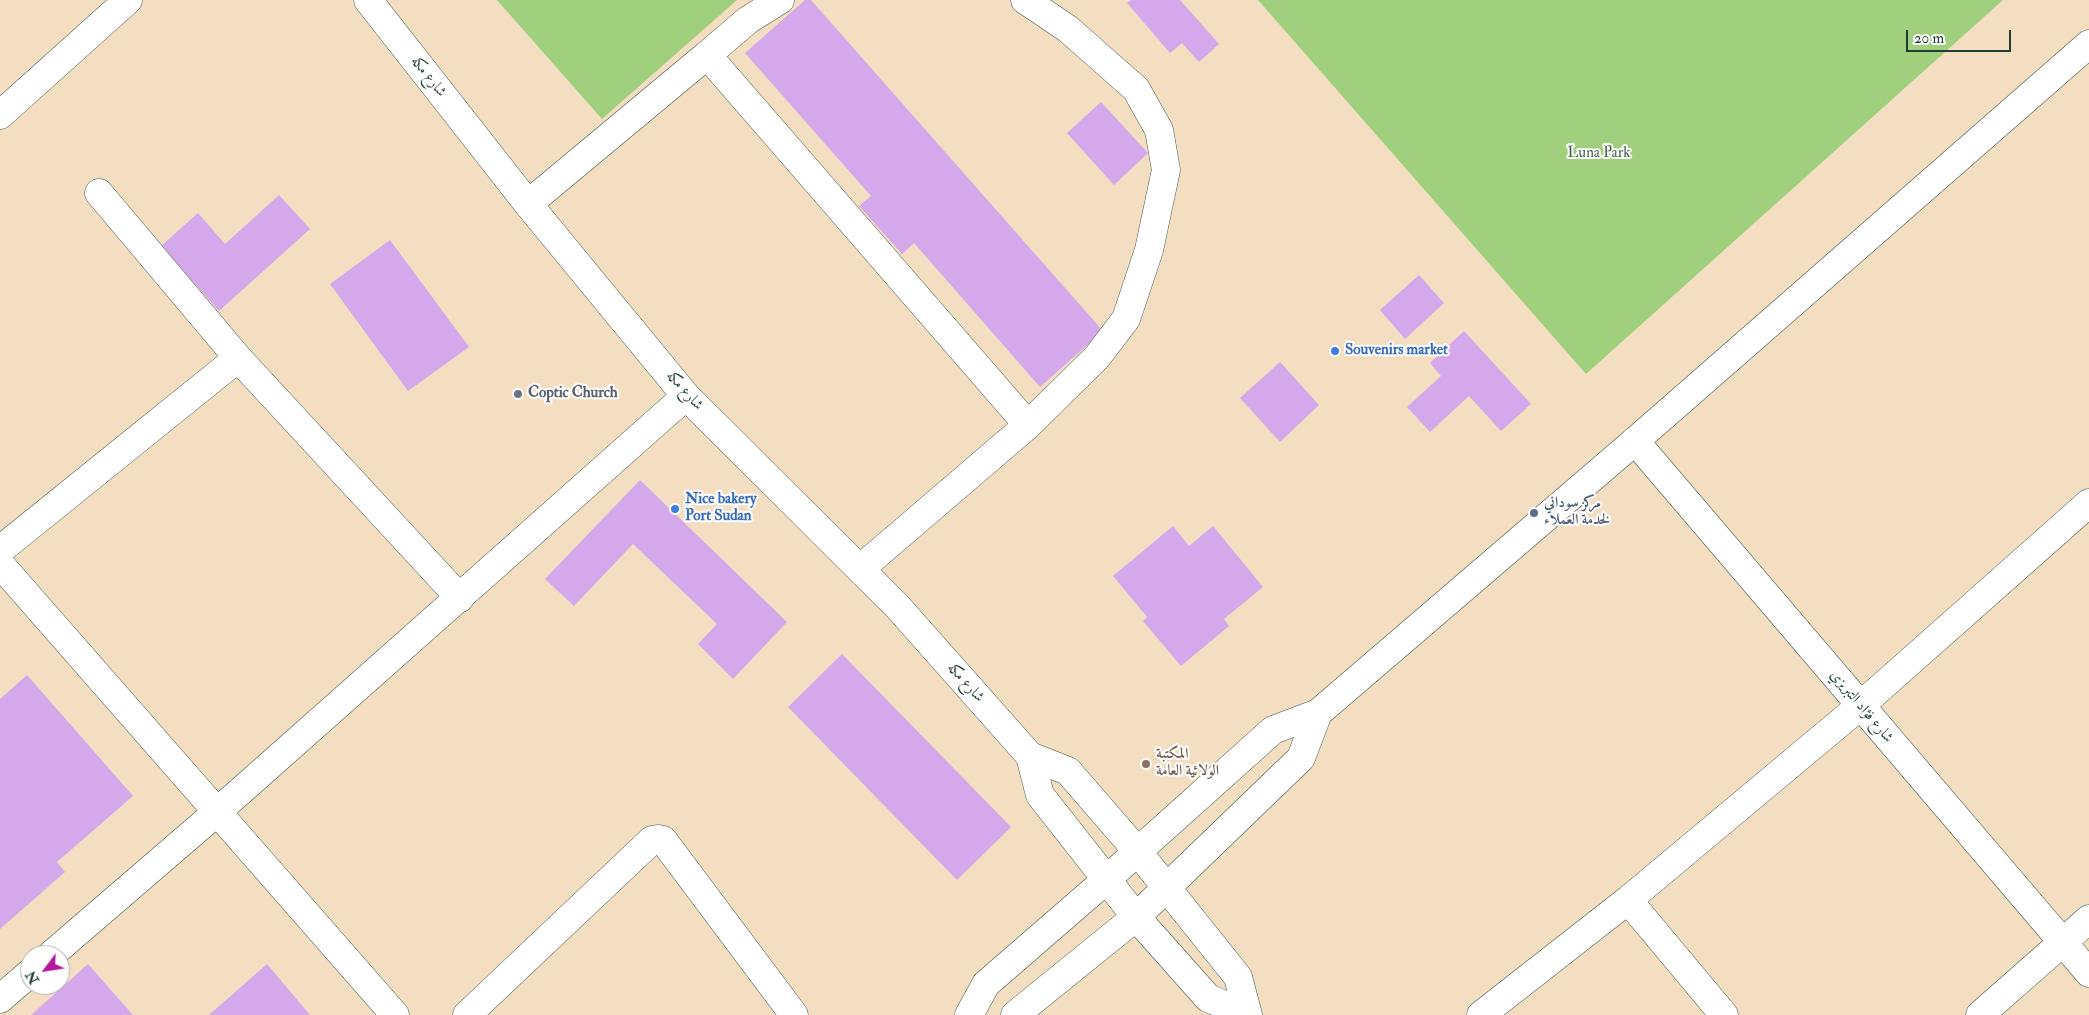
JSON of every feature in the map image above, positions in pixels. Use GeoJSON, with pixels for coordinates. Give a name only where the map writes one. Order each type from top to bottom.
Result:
{"type":"FeatureCollection","features":[{"type":"Feature","properties":{"kind":"street"},"geometry":{"type":"LineString","coordinates":[[0,115],[128,0]]}},
{"type":"Feature","properties":{"kind":"street","name":"شارع مكه"},"geometry":{"type":"LineString","coordinates":[[368,0],[528,204],[686,396],[897,606],[1030,756],[1068,771],[1138,852],[1238,977],[1248,1015]]}},
{"type":"Feature","properties":{"kind":"street"},"geometry":{"type":"LineString","coordinates":[[528,204],[748,20],[780,0]]}},
{"type":"Feature","properties":{"kind":"street"},"geometry":{"type":"LineString","coordinates":[[860,569],[1028,426],[1097,358],[1126,319],[1149,250],[1166,170],[1159,130],[1136,88],[1068,29],[1025,0]]}},
{"type":"Feature","properties":{"kind":"street"},"geometry":{"type":"LineString","coordinates":[[969,1015],[986,984],[1138,852],[1273,730],[1318,713],[1635,441],[2089,44]]}},
{"type":"Feature","properties":{"kind":"street"},"geometry":{"type":"LineString","coordinates":[[707,55],[1028,426]]}},
{"type":"Feature","properties":{"kind":"street"},"geometry":{"type":"LineString","coordinates":[[99,193],[238,358],[460,598]]}},
{"type":"Feature","properties":{"kind":"street"},"geometry":{"type":"LineString","coordinates":[[0,550],[238,358]]}},
{"type":"Feature","properties":{"kind":"street"},"geometry":{"type":"LineString","coordinates":[[63,945],[460,598],[686,396]]}},
{"type":"Feature","properties":{"kind":"street","name":"شارع فؤاد التبريزي"},"geometry":{"type":"LineString","coordinates":[[1635,441],[2089,973]]}},
{"type":"Feature","properties":{"kind":"street"},"geometry":{"type":"LineString","coordinates":[[1481,1015],[1628,900],[1860,706],[2089,503]]}},
{"type":"Feature","properties":{"kind":"street"},"geometry":{"type":"LineString","coordinates":[[0,564],[395,1015]]}},
{"type":"Feature","properties":{"kind":"street"},"geometry":{"type":"LineString","coordinates":[[1015,1015],[1136,917],[1301,758],[1318,713]]}},
{"type":"Feature","properties":{"kind":"street","name":"شارع مكه"},"geometry":{"type":"LineString","coordinates":[[1030,756],[1040,795],[1136,917],[1208,998],[1248,1015]]}},
{"type":"Feature","properties":{"kind":"street"},"geometry":{"type":"LineString","coordinates":[[466,1015],[652,840],[658,839],[663,840],[794,1015]]}},
{"type":"Feature","properties":{"kind":"street"},"geometry":{"type":"LineString","coordinates":[[1628,900],[1724,1015]]}},
{"type":"Feature","properties":{"kind":"street"},"geometry":{"type":"LineString","coordinates":[[1980,1015],[2089,919]]}},
{"type":"Feature","properties":{"kind":"street"},"geometry":{"type":"LineString","coordinates":[[0,999],[20,982]]}},
{"type":"Feature","properties":{"kind":"green space"},"geometry":{"type":"Polygon","coordinates":[[[497,0],[737,0],[602,119],[497,0]]]}},
{"type":"Feature","properties":{"kind":"green space","name":"Luna Park"},"geometry":{"type":"Polygon","coordinates":[[[1258,0],[2003,0],[1586,374],[1258,0]]]}},
{"type":"Feature","properties":{"kind":"building"},"geometry":{"type":"Polygon","coordinates":[[[805,0],[811,0],[1103,331],[1040,387],[914,243],[902,254],[859,206],[871,196],[745,53],[805,0]]]}},
{"type":"Feature","properties":{"kind":"building"},"geometry":{"type":"Polygon","coordinates":[[[1131,0],[1180,0],[1219,44],[1199,62],[1182,43],[1170,53],[1127,3],[1131,0]]]}},
{"type":"Feature","properties":{"kind":"building"},"geometry":{"type":"Polygon","coordinates":[[[1101,102],[1148,153],[1114,185],[1067,133],[1101,102]]]}},
{"type":"Feature","properties":{"kind":"building"},"geometry":{"type":"Polygon","coordinates":[[[279,195],[310,229],[219,311],[161,246],[198,213],[225,244],[279,195]]]}},
{"type":"Feature","properties":{"kind":"building"},"geometry":{"type":"Polygon","coordinates":[[[390,240],[469,347],[408,391],[330,284],[390,240]]]}},
{"type":"Feature","properties":{"kind":"building"},"geometry":{"type":"Polygon","coordinates":[[[1419,275],[1444,303],[1405,339],[1380,310],[1419,275]]]}},
{"type":"Feature","properties":{"kind":"building"},"geometry":{"type":"Polygon","coordinates":[[[1464,331],[1531,404],[1501,431],[1469,396],[1430,432],[1407,407],[1441,376],[1430,363],[1464,331]]]}},
{"type":"Feature","properties":{"kind":"building"},"geometry":{"type":"Polygon","coordinates":[[[1280,362],[1319,405],[1280,442],[1240,398],[1280,362]]]}},
{"type":"Feature","properties":{"kind":"building"},"geometry":{"type":"Polygon","coordinates":[[[640,480],[787,622],[733,679],[698,644],[717,624],[633,544],[574,606],[545,579],[640,480]]]}},
{"type":"Feature","properties":{"kind":"building"},"geometry":{"type":"Polygon","coordinates":[[[1173,526],[1189,546],[1213,526],[1263,587],[1224,619],[1229,626],[1181,666],[1143,621],[1147,617],[1113,576],[1173,526]]]}},
{"type":"Feature","properties":{"kind":"building"},"geometry":{"type":"Polygon","coordinates":[[[842,654],[1011,827],[957,880],[788,707],[842,654]]]}},
{"type":"Feature","properties":{"kind":"building"},"geometry":{"type":"Polygon","coordinates":[[[27,675],[133,796],[57,862],[65,872],[0,929],[0,699],[27,675]]]}},
{"type":"Feature","properties":{"kind":"building"},"geometry":{"type":"Polygon","coordinates":[[[88,964],[133,1015],[31,1015],[53,995],[70,995],[70,980],[88,964]]]}},
{"type":"Feature","properties":{"kind":"building"},"geometry":{"type":"Polygon","coordinates":[[[267,964],[310,1015],[209,1015],[267,964]]]}},
{"type":"Feature","properties":{"kind":"place","name":"Souvenirs market"},"geometry":{"type":"Point","coordinates":[1335,351]}},
{"type":"Feature","properties":{"kind":"place","name":"Coptic Church"},"geometry":{"type":"Point","coordinates":[518,394]}},
{"type":"Feature","properties":{"kind":"place","name":"Nice bakery Port Sudan"},"geometry":{"type":"Point","coordinates":[675,509]}},
{"type":"Feature","properties":{"kind":"place","name":"مركز سوداني لخدمة العملاء"},"geometry":{"type":"Point","coordinates":[1534,513]}},
{"type":"Feature","properties":{"kind":"place","name":"المكتبة الولائية العامة"},"geometry":{"type":"Point","coordinates":[1146,764]}}]}
